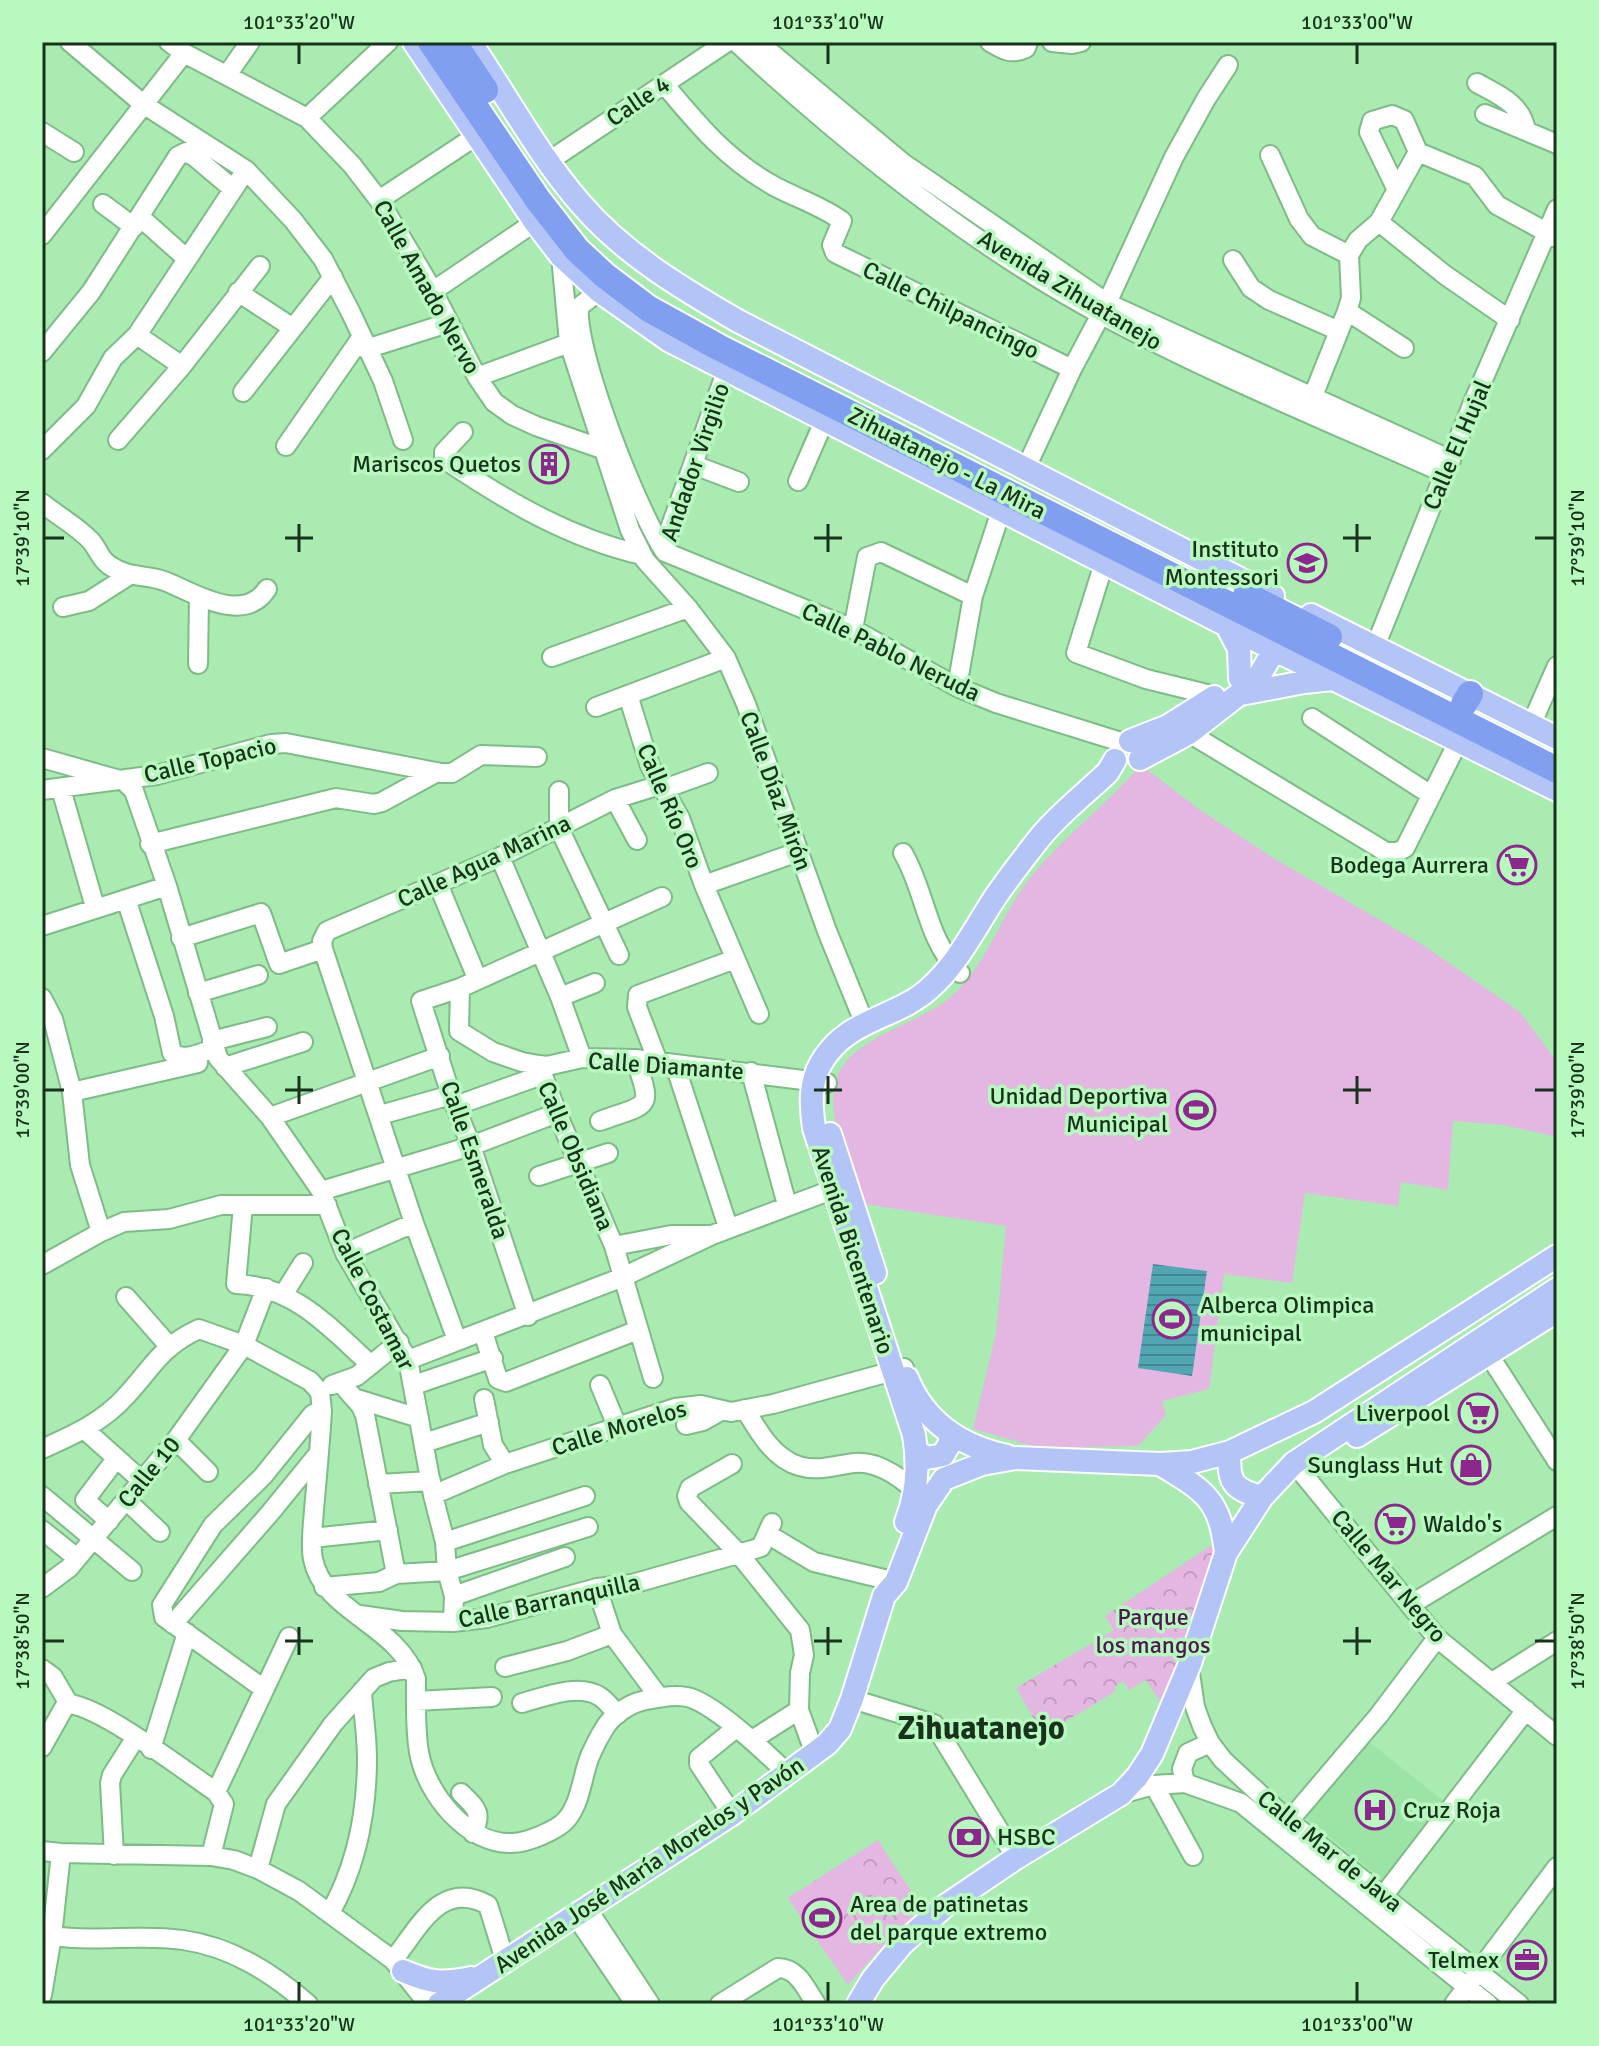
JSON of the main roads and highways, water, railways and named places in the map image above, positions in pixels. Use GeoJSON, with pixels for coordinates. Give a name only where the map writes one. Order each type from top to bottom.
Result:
{"type":"FeatureCollection","features":[{"type":"Feature","properties":{"kind":"highway","name":"Zihuatanejo - La Mira"},"geometry":{"type":"LineString","coordinates":[[431,42],[538,200],[577,250],[649,309],[999,499],[1280,624]]}},
{"type":"Feature","properties":{"kind":"highway","name":"Zihuatanejo - La Mira"},"geometry":{"type":"LineString","coordinates":[[464,45],[566,212],[623,268],[680,308],[1557,770]]}},
{"type":"Feature","properties":{"kind":"highway"},"geometry":{"type":"LineString","coordinates":[[999,499],[1034,527]]}},
{"type":"Feature","properties":{"kind":"highway","name":"Zihuatanejo - La Mira"},"geometry":{"type":"LineString","coordinates":[[1360,668],[1467,699],[1557,752]]}},
{"type":"Feature","properties":{"kind":"main road"},"geometry":{"type":"LineString","coordinates":[[414,42],[535,222],[561,256],[599,291],[670,341],[726,372],[999,499]]}},
{"type":"Feature","properties":{"kind":"main road"},"geometry":{"type":"LineString","coordinates":[[464,45],[580,204],[614,239],[676,286],[1025,470],[1182,547],[1280,624],[1360,668],[1459,740],[1557,790]]}},
{"type":"Feature","properties":{"kind":"main road"},"geometry":{"type":"LineString","coordinates":[[1034,527],[1226,624],[1280,624]]}},
{"type":"Feature","properties":{"kind":"main road"},"geometry":{"type":"LineString","coordinates":[[1226,624],[1239,649],[1240,686]]}},
{"type":"Feature","properties":{"kind":"main road"},"geometry":{"type":"LineString","coordinates":[[1127,754],[1189,733],[1240,686],[1280,624]]}},
{"type":"Feature","properties":{"kind":"main road"},"geometry":{"type":"LineString","coordinates":[[820,1082],[869,1035],[931,1003],[956,969],[996,897],[1127,754],[1215,696],[1240,686],[1304,682],[1360,668]]}},
{"type":"Feature","properties":{"kind":"main road"},"geometry":{"type":"LineString","coordinates":[[1467,699],[1557,738]]}},
{"type":"Feature","properties":{"kind":"main road"},"geometry":{"type":"LineString","coordinates":[[820,1082],[822,1062],[833,1047],[864,1022],[917,998],[956,969]]}},
{"type":"Feature","properties":{"kind":"main road","name":"Avenida Bicentenario"},"geometry":{"type":"LineString","coordinates":[[820,1082],[811,1104],[814,1128],[840,1186],[897,1370],[915,1444],[921,1498],[889,1585]]}},
{"type":"Feature","properties":{"kind":"main road"},"geometry":{"type":"LineString","coordinates":[[921,1498],[944,1479],[982,1464],[1016,1458],[1160,1464],[1192,1462],[1230,1452],[1314,1412],[1557,1256]]}},
{"type":"Feature","properties":{"kind":"main road"},"geometry":{"type":"LineString","coordinates":[[1257,1441],[1292,1433],[1313,1423],[1557,1274]]}},
{"type":"Feature","properties":{"kind":"main road"},"geometry":{"type":"LineString","coordinates":[[862,2002],[902,1944],[945,1906],[1121,1794],[1137,1777],[1152,1754],[1189,1666],[1226,1553],[1262,1497],[1298,1467],[1557,1289]]}},
{"type":"Feature","properties":{"kind":"main road"},"geometry":{"type":"LineString","coordinates":[[1298,1467],[1489,1355],[1557,1311]]}},
{"type":"Feature","properties":{"kind":"main road","name":"Avenida Bicentenario"},"geometry":{"type":"LineString","coordinates":[[897,1370],[943,1429],[989,1452],[1016,1458]]}},
{"type":"Feature","properties":{"kind":"main road"},"geometry":{"type":"LineString","coordinates":[[923,1426],[943,1429],[950,1443],[943,1455],[927,1458],[915,1444],[923,1426]]}},
{"type":"Feature","properties":{"kind":"main road"},"geometry":{"type":"LineString","coordinates":[[1230,1452],[1229,1475],[1236,1486],[1246,1493],[1262,1497]]}},
{"type":"Feature","properties":{"kind":"main road"},"geometry":{"type":"LineString","coordinates":[[1160,1464],[1196,1486],[1213,1504],[1222,1523],[1226,1553]]}},
{"type":"Feature","properties":{"kind":"main road","name":"Avenida José María Morelos y Pavón"},"geometry":{"type":"LineString","coordinates":[[438,2004],[732,1814],[815,1754],[840,1729],[889,1585]]}},
{"type":"Feature","properties":{"kind":"main road"},"geometry":{"type":"LineString","coordinates":[[398,1966],[426,1981],[446,1984],[484,1975]]}},
{"type":"Feature","properties":{"kind":"water","name":"Alberca Olimpica municipal"},"geometry":{"type":"Polygon","coordinates":[[[1153,1264],[1207,1271],[1192,1376],[1138,1368],[1153,1264]]]}},
{"type":"Feature","properties":{"kind":"place","name":"Mariscos Quetos"},"geometry":{"type":"Point","coordinates":[549,464]}},
{"type":"Feature","properties":{"kind":"place","name":"Instituto Montessori"},"geometry":{"type":"Point","coordinates":[1307,563]}},
{"type":"Feature","properties":{"kind":"place","name":"Bodega Aurrera"},"geometry":{"type":"Point","coordinates":[1517,865]}},
{"type":"Feature","properties":{"kind":"place","name":"Unidad Deportiva Municipal"},"geometry":{"type":"Point","coordinates":[1196,1110]}},
{"type":"Feature","properties":{"kind":"place","name":"Alberca Olimpica municipal"},"geometry":{"type":"Point","coordinates":[1172,1319]}},
{"type":"Feature","properties":{"kind":"place","name":"Liverpool"},"geometry":{"type":"Point","coordinates":[1478,1413]}},
{"type":"Feature","properties":{"kind":"place","name":"Sunglass Hut"},"geometry":{"type":"Point","coordinates":[1471,1465]}},
{"type":"Feature","properties":{"kind":"place","name":"Waldo's"},"geometry":{"type":"Point","coordinates":[1395,1524]}},
{"type":"Feature","properties":{"kind":"place","name":"Cruz Roja"},"geometry":{"type":"Point","coordinates":[1375,1810]}},
{"type":"Feature","properties":{"kind":"place","name":"HSBC"},"geometry":{"type":"Point","coordinates":[969,1837]}},
{"type":"Feature","properties":{"kind":"place","name":"Area de patinetas del parque extremo"},"geometry":{"type":"Point","coordinates":[822,1918]}},
{"type":"Feature","properties":{"kind":"place","name":"Telmex"},"geometry":{"type":"Point","coordinates":[1527,1960]}},
{"type":"Feature","properties":{"kind":"district","name":"Zihuatanejo"},"geometry":{"type":"Point","coordinates":[981,1728]}},
{"type":"Feature","properties":{"kind":"park label","name":"Parque los mangos"},"geometry":{"type":"Point","coordinates":[1153,1631]}}]}
